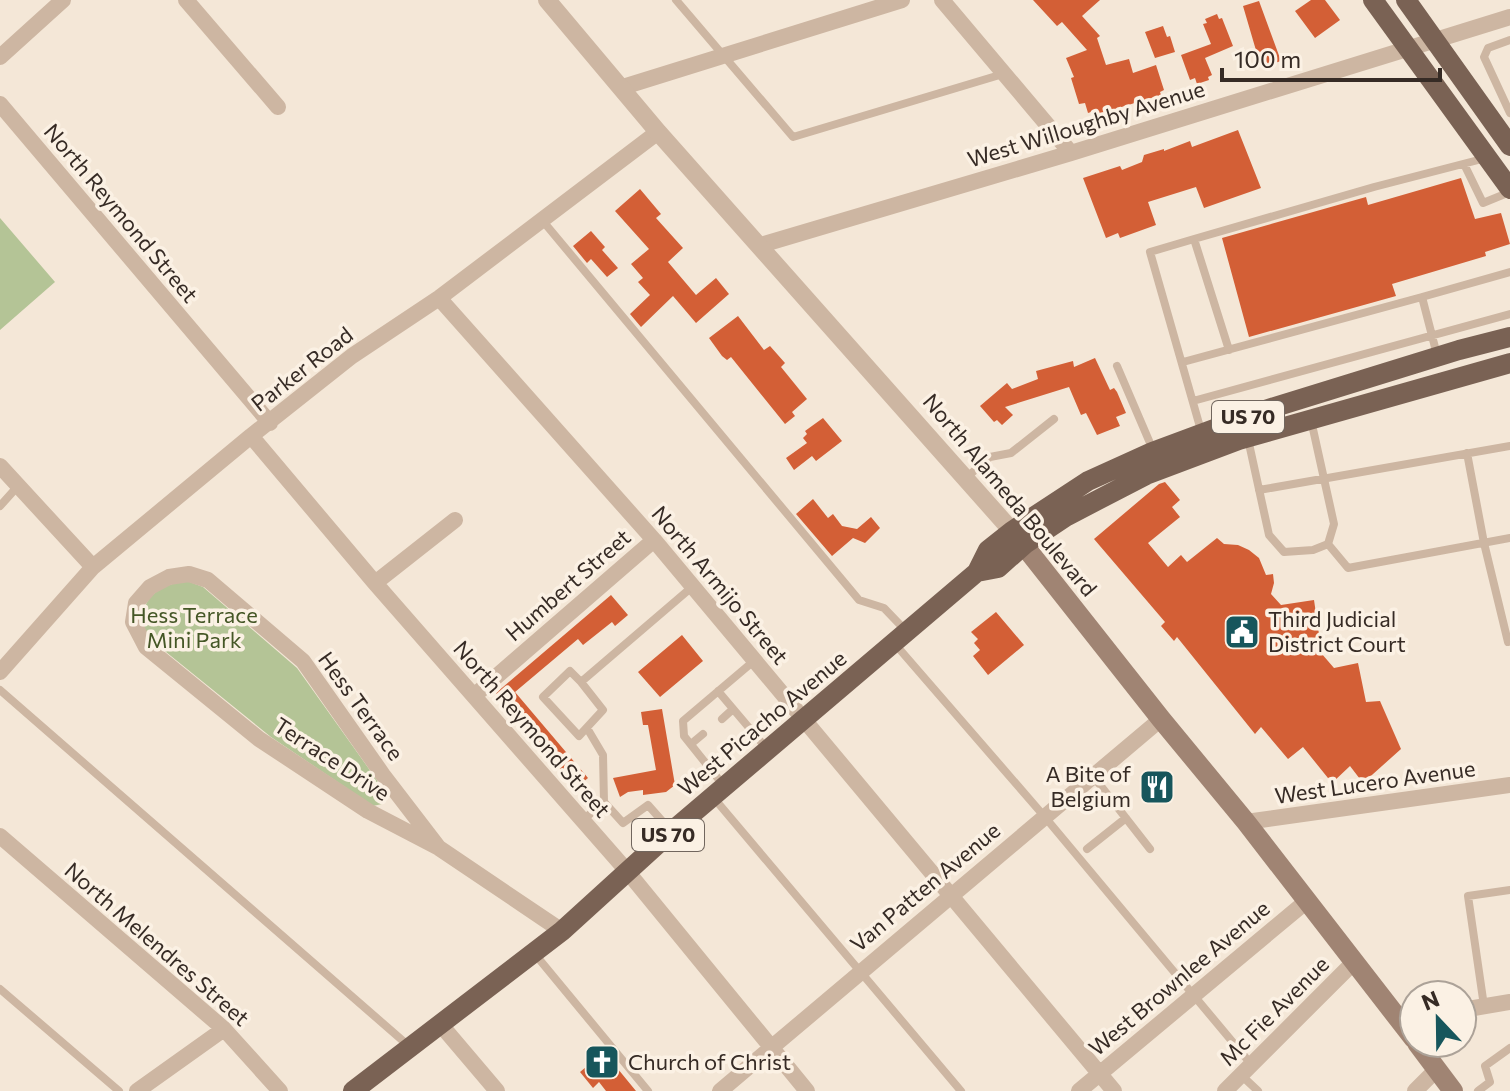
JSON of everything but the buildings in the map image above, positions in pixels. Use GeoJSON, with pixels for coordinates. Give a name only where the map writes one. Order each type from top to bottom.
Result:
{"type":"FeatureCollection","features":[{"type":"Feature","properties":{"kind":"main road"},"geometry":{"type":"LineString","coordinates":[[1373,0],[1504,116],[1510,146]]}},
{"type":"Feature","properties":{"kind":"main road"},"geometry":{"type":"LineString","coordinates":[[1406,0],[1421,44],[1486,158],[1510,190]]}},
{"type":"Feature","properties":{"kind":"main road","name":"West Picacho Avenue"},"geometry":{"type":"LineString","coordinates":[[353,1091],[562,931],[672,831],[977,572],[998,568],[1018,538],[1088,481],[1154,451],[1434,347],[1507,337]]}},
{"type":"Feature","properties":{"kind":"main road","name":"West Picacho Avenue"},"geometry":{"type":"LineString","coordinates":[[1018,538],[1123,486],[1206,452],[1510,363]]}},
{"type":"Feature","properties":{"kind":"main road","name":"North Alameda Boulevard"},"geometry":{"type":"LineString","coordinates":[[1018,538],[1308,900],[1354,962],[1398,1009]]}},
{"type":"Feature","properties":{"kind":"main road","name":"North Alameda Boulevard"},"geometry":{"type":"LineString","coordinates":[[1429,1059],[1453,1091]]}},
{"type":"Feature","properties":{"kind":"street"},"geometry":{"type":"LineString","coordinates":[[0,57],[63,0]]}},
{"type":"Feature","properties":{"kind":"street"},"geometry":{"type":"LineString","coordinates":[[186,0],[278,107]]}},
{"type":"Feature","properties":{"kind":"street","name":"North Alameda Boulevard"},"geometry":{"type":"LineString","coordinates":[[547,0],[658,132],[1018,538]]}},
{"type":"Feature","properties":{"kind":"street"},"geometry":{"type":"LineString","coordinates":[[623,87],[902,0]]}},
{"type":"Feature","properties":{"kind":"street"},"geometry":{"type":"LineString","coordinates":[[942,0],[1071,153]]}},
{"type":"Feature","properties":{"kind":"street","name":"West Willoughby Avenue"},"geometry":{"type":"LineString","coordinates":[[761,245],[1510,17]]}},
{"type":"Feature","properties":{"kind":"street","name":"North Reymond Street"},"geometry":{"type":"LineString","coordinates":[[0,104],[270,423]]}},
{"type":"Feature","properties":{"kind":"street","name":"Parker Road"},"geometry":{"type":"LineString","coordinates":[[0,672],[93,567],[251,436],[352,356],[439,298],[658,132]]}},
{"type":"Feature","properties":{"kind":"street","name":"North Armijo Street"},"geometry":{"type":"LineString","coordinates":[[439,298],[654,540],[1114,1091]]}},
{"type":"Feature","properties":{"kind":"street","name":"North Reymond Street"},"geometry":{"type":"LineString","coordinates":[[251,436],[627,871],[807,1091]]}},
{"type":"Feature","properties":{"kind":"street"},"geometry":{"type":"LineString","coordinates":[[0,466],[93,567]]}},
{"type":"Feature","properties":{"kind":"street"},"geometry":{"type":"LineString","coordinates":[[375,583],[455,520]]}},
{"type":"Feature","properties":{"kind":"street","name":"Humbert Street"},"geometry":{"type":"LineString","coordinates":[[475,695],[654,540]]}},
{"type":"Feature","properties":{"kind":"street","name":"Hess Terrace"},"geometry":{"type":"LineString","coordinates":[[150,587],[169,577],[189,574],[208,580],[303,661],[439,848]]}},
{"type":"Feature","properties":{"kind":"street","name":"Terrace Drive"},"geometry":{"type":"LineString","coordinates":[[150,587],[136,603],[133,622],[146,647],[259,739],[368,811],[439,848],[562,931]]}},
{"type":"Feature","properties":{"kind":"street","name":"Van Patten Avenue"},"geometry":{"type":"LineString","coordinates":[[720,1091],[1161,719]]}},
{"type":"Feature","properties":{"kind":"street","name":"West Lucero Avenue"},"geometry":{"type":"LineString","coordinates":[[1246,822],[1510,785]]}},
{"type":"Feature","properties":{"kind":"street","name":"North Melendres Street"},"geometry":{"type":"LineString","coordinates":[[0,836],[224,1029],[280,1091]]}},
{"type":"Feature","properties":{"kind":"street","name":"West Brownlee Avenue"},"geometry":{"type":"LineString","coordinates":[[1079,1091],[1308,900]]}},
{"type":"Feature","properties":{"kind":"street","name":"Mc Fie Avenue"},"geometry":{"type":"LineString","coordinates":[[1225,1091],[1354,962]]}},
{"type":"Feature","properties":{"kind":"street"},"geometry":{"type":"LineString","coordinates":[[1478,1007],[1510,1002]]}},
{"type":"Feature","properties":{"kind":"street"},"geometry":{"type":"LineString","coordinates":[[441,1025],[497,1091]]}},
{"type":"Feature","properties":{"kind":"street"},"geometry":{"type":"LineString","coordinates":[[137,1091],[224,1029]]}},
{"type":"Feature","properties":{"kind":"street"},"geometry":{"type":"LineString","coordinates":[[1415,1091],[1437,1069]]}},
{"type":"Feature","properties":{"kind":"lane"},"geometry":{"type":"LineString","coordinates":[[676,0],[793,137],[1004,74]]}},
{"type":"Feature","properties":{"kind":"lane"},"geometry":{"type":"LineString","coordinates":[[1504,116],[1484,52],[1510,40]]}},
{"type":"Feature","properties":{"kind":"lane"},"geometry":{"type":"LineString","coordinates":[[1202,434],[1150,252],[1486,158]]}},
{"type":"Feature","properties":{"kind":"lane"},"geometry":{"type":"LineString","coordinates":[[1464,164],[1483,203],[1510,190]]}},
{"type":"Feature","properties":{"kind":"lane"},"geometry":{"type":"LineString","coordinates":[[542,220],[859,600],[884,608],[901,638],[1192,996],[1247,1070],[1258,1091]]}},
{"type":"Feature","properties":{"kind":"lane"},"geometry":{"type":"LineString","coordinates":[[1194,239],[1229,350]]}},
{"type":"Feature","properties":{"kind":"lane"},"geometry":{"type":"LineString","coordinates":[[1183,362],[1510,272]]}},
{"type":"Feature","properties":{"kind":"lane"},"geometry":{"type":"LineString","coordinates":[[1422,297],[1434,347]]}},
{"type":"Feature","properties":{"kind":"lane"},"geometry":{"type":"LineString","coordinates":[[1193,401],[1434,347],[1510,314]]}},
{"type":"Feature","properties":{"kind":"lane"},"geometry":{"type":"LineString","coordinates":[[1117,366],[1154,451]]}},
{"type":"Feature","properties":{"kind":"lane"},"geometry":{"type":"LineString","coordinates":[[966,478],[990,457],[1011,453],[1054,419]]}},
{"type":"Feature","properties":{"kind":"lane"},"geometry":{"type":"LineString","coordinates":[[1311,420],[1334,524],[1328,544]]}},
{"type":"Feature","properties":{"kind":"lane"},"geometry":{"type":"LineString","coordinates":[[1248,438],[1269,535],[1284,552],[1313,550],[1328,544]]}},
{"type":"Feature","properties":{"kind":"lane"},"geometry":{"type":"LineString","coordinates":[[1259,490],[1510,446]]}},
{"type":"Feature","properties":{"kind":"lane"},"geometry":{"type":"LineString","coordinates":[[1467,453],[1484,543],[1508,642]]}},
{"type":"Feature","properties":{"kind":"lane"},"geometry":{"type":"LineString","coordinates":[[0,506],[19,486]]}},
{"type":"Feature","properties":{"kind":"lane"},"geometry":{"type":"LineString","coordinates":[[1328,544],[1348,568],[1510,538]]}},
{"type":"Feature","properties":{"kind":"lane"},"geometry":{"type":"LineString","coordinates":[[581,682],[693,586]]}},
{"type":"Feature","properties":{"kind":"lane"},"geometry":{"type":"LineString","coordinates":[[755,660],[683,721],[684,736],[719,792],[859,972],[961,1091]]}},
{"type":"Feature","properties":{"kind":"lane"},"geometry":{"type":"LineString","coordinates":[[570,671],[581,682],[603,710],[579,736],[543,697],[570,671]]}},
{"type":"Feature","properties":{"kind":"lane"},"geometry":{"type":"LineString","coordinates":[[0,690],[411,1048]]}},
{"type":"Feature","properties":{"kind":"lane"},"geometry":{"type":"LineString","coordinates":[[718,691],[768,750]]}},
{"type":"Feature","properties":{"kind":"lane"},"geometry":{"type":"LineString","coordinates":[[722,719],[733,709]]}},
{"type":"Feature","properties":{"kind":"lane"},"geometry":{"type":"LineString","coordinates":[[587,728],[603,755],[604,802],[623,823],[648,805],[672,831]]}},
{"type":"Feature","properties":{"kind":"lane"},"geometry":{"type":"LineString","coordinates":[[691,744],[703,734]]}},
{"type":"Feature","properties":{"kind":"lane"},"geometry":{"type":"LineString","coordinates":[[1093,776],[1150,849]]}},
{"type":"Feature","properties":{"kind":"lane"},"geometry":{"type":"LineString","coordinates":[[583,820],[604,802]]}},
{"type":"Feature","properties":{"kind":"lane"},"geometry":{"type":"LineString","coordinates":[[1087,849],[1126,818]]}},
{"type":"Feature","properties":{"kind":"lane"},"geometry":{"type":"LineString","coordinates":[[1484,1006],[1468,896],[1510,890]]}},
{"type":"Feature","properties":{"kind":"lane"},"geometry":{"type":"LineString","coordinates":[[534,953],[648,1091]]}},
{"type":"Feature","properties":{"kind":"lane"},"geometry":{"type":"LineString","coordinates":[[0,989],[119,1091]]}},
{"type":"Feature","properties":{"kind":"lane"},"geometry":{"type":"LineString","coordinates":[[1478,1091],[1490,1082],[1485,1066],[1510,1048]]}},
{"type":"Feature","properties":{"kind":"green space"},"geometry":{"type":"Polygon","coordinates":[[[0,218],[55,282],[0,330],[0,218]]]}},
{"type":"Feature","properties":{"kind":"green space","name":"Hess Terrace Mini Park"},"geometry":{"type":"Polygon","coordinates":[[[187,581],[203,587],[297,668],[379,783],[386,797],[382,804],[373,806],[271,737],[145,635],[143,613],[151,597],[166,586],[187,581]]]}},
{"type":"Feature","properties":{"kind":"place","name":"Third Judicial District Court"},"geometry":{"type":"Point","coordinates":[1242,632]}},
{"type":"Feature","properties":{"kind":"place","name":"A Bite of Belgium"},"geometry":{"type":"Point","coordinates":[1157,787]}},
{"type":"Feature","properties":{"kind":"place","name":"Church of Christ"},"geometry":{"type":"Point","coordinates":[602,1062]}}]}
